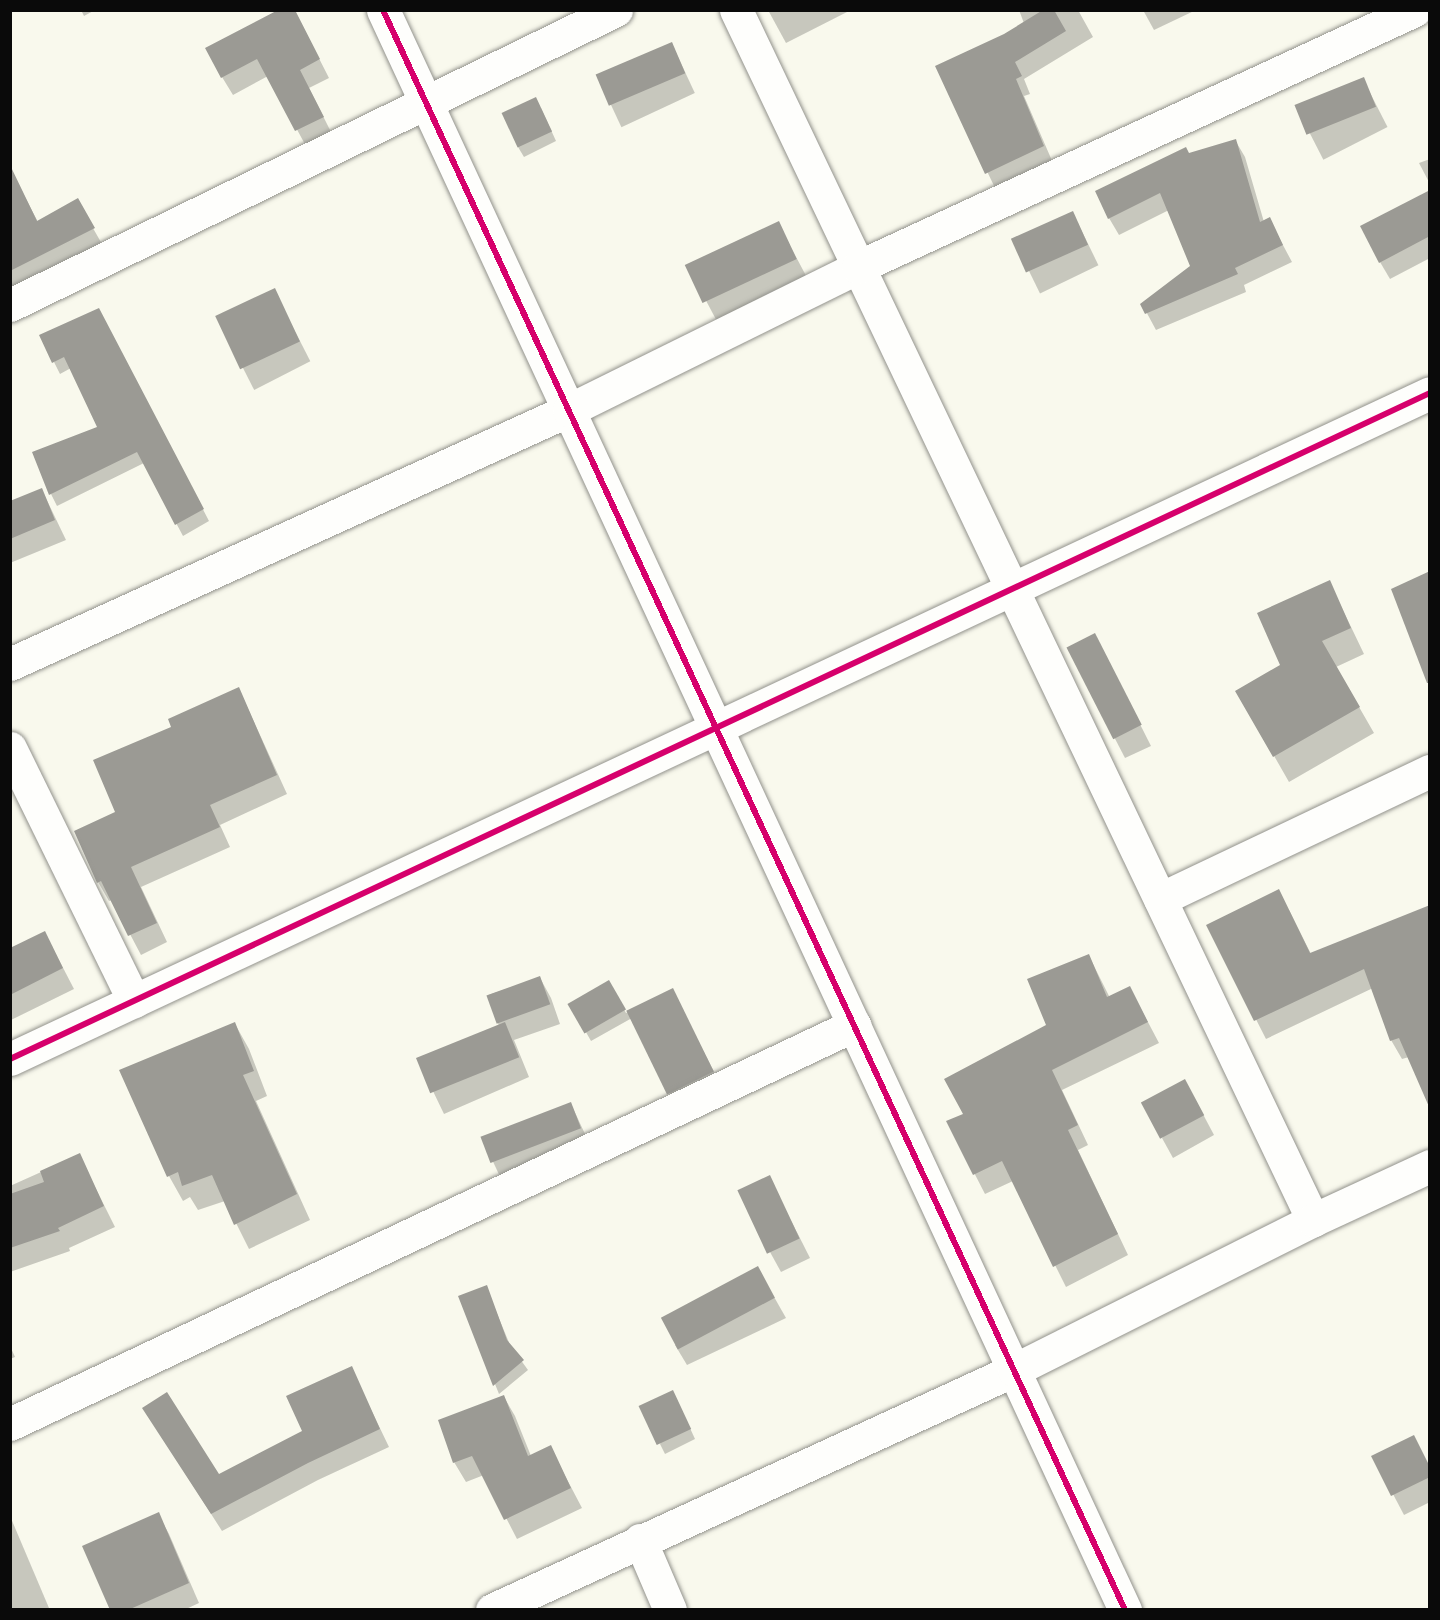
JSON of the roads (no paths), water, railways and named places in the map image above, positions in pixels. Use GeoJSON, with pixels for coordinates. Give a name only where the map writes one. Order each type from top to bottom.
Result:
{"type":"FeatureCollection","features":[{"type":"Feature","properties":{"kind":"street"},"geometry":{"type":"LineString","coordinates":[[383,10],[1125,1610]]}},
{"type":"Feature","properties":{"kind":"street"},"geometry":{"type":"LineString","coordinates":[[10,305],[616,10]]}},
{"type":"Feature","properties":{"kind":"street"},"geometry":{"type":"LineString","coordinates":[[736,10],[1313,1220]]}},
{"type":"Feature","properties":{"kind":"street"},"geometry":{"type":"LineString","coordinates":[[10,664],[568,410],[858,267],[1414,10]]}},
{"type":"Feature","properties":{"kind":"street"},"geometry":{"type":"LineString","coordinates":[[10,1059],[1430,393]]}},
{"type":"Feature","properties":{"kind":"street"},"geometry":{"type":"LineString","coordinates":[[10,748],[134,1001]]}},
{"type":"Feature","properties":{"kind":"street"},"geometry":{"type":"LineString","coordinates":[[1160,899],[1430,771]]}},
{"type":"Feature","properties":{"kind":"street"},"geometry":{"type":"LineString","coordinates":[[10,1424],[854,1025]]}},
{"type":"Feature","properties":{"kind":"street"},"geometry":{"type":"LineString","coordinates":[[492,1610],[1014,1370],[1313,1220],[1430,1166]]}},
{"type":"Feature","properties":{"kind":"street"},"geometry":{"type":"LineString","coordinates":[[640,1540],[670,1610]]}}]}
